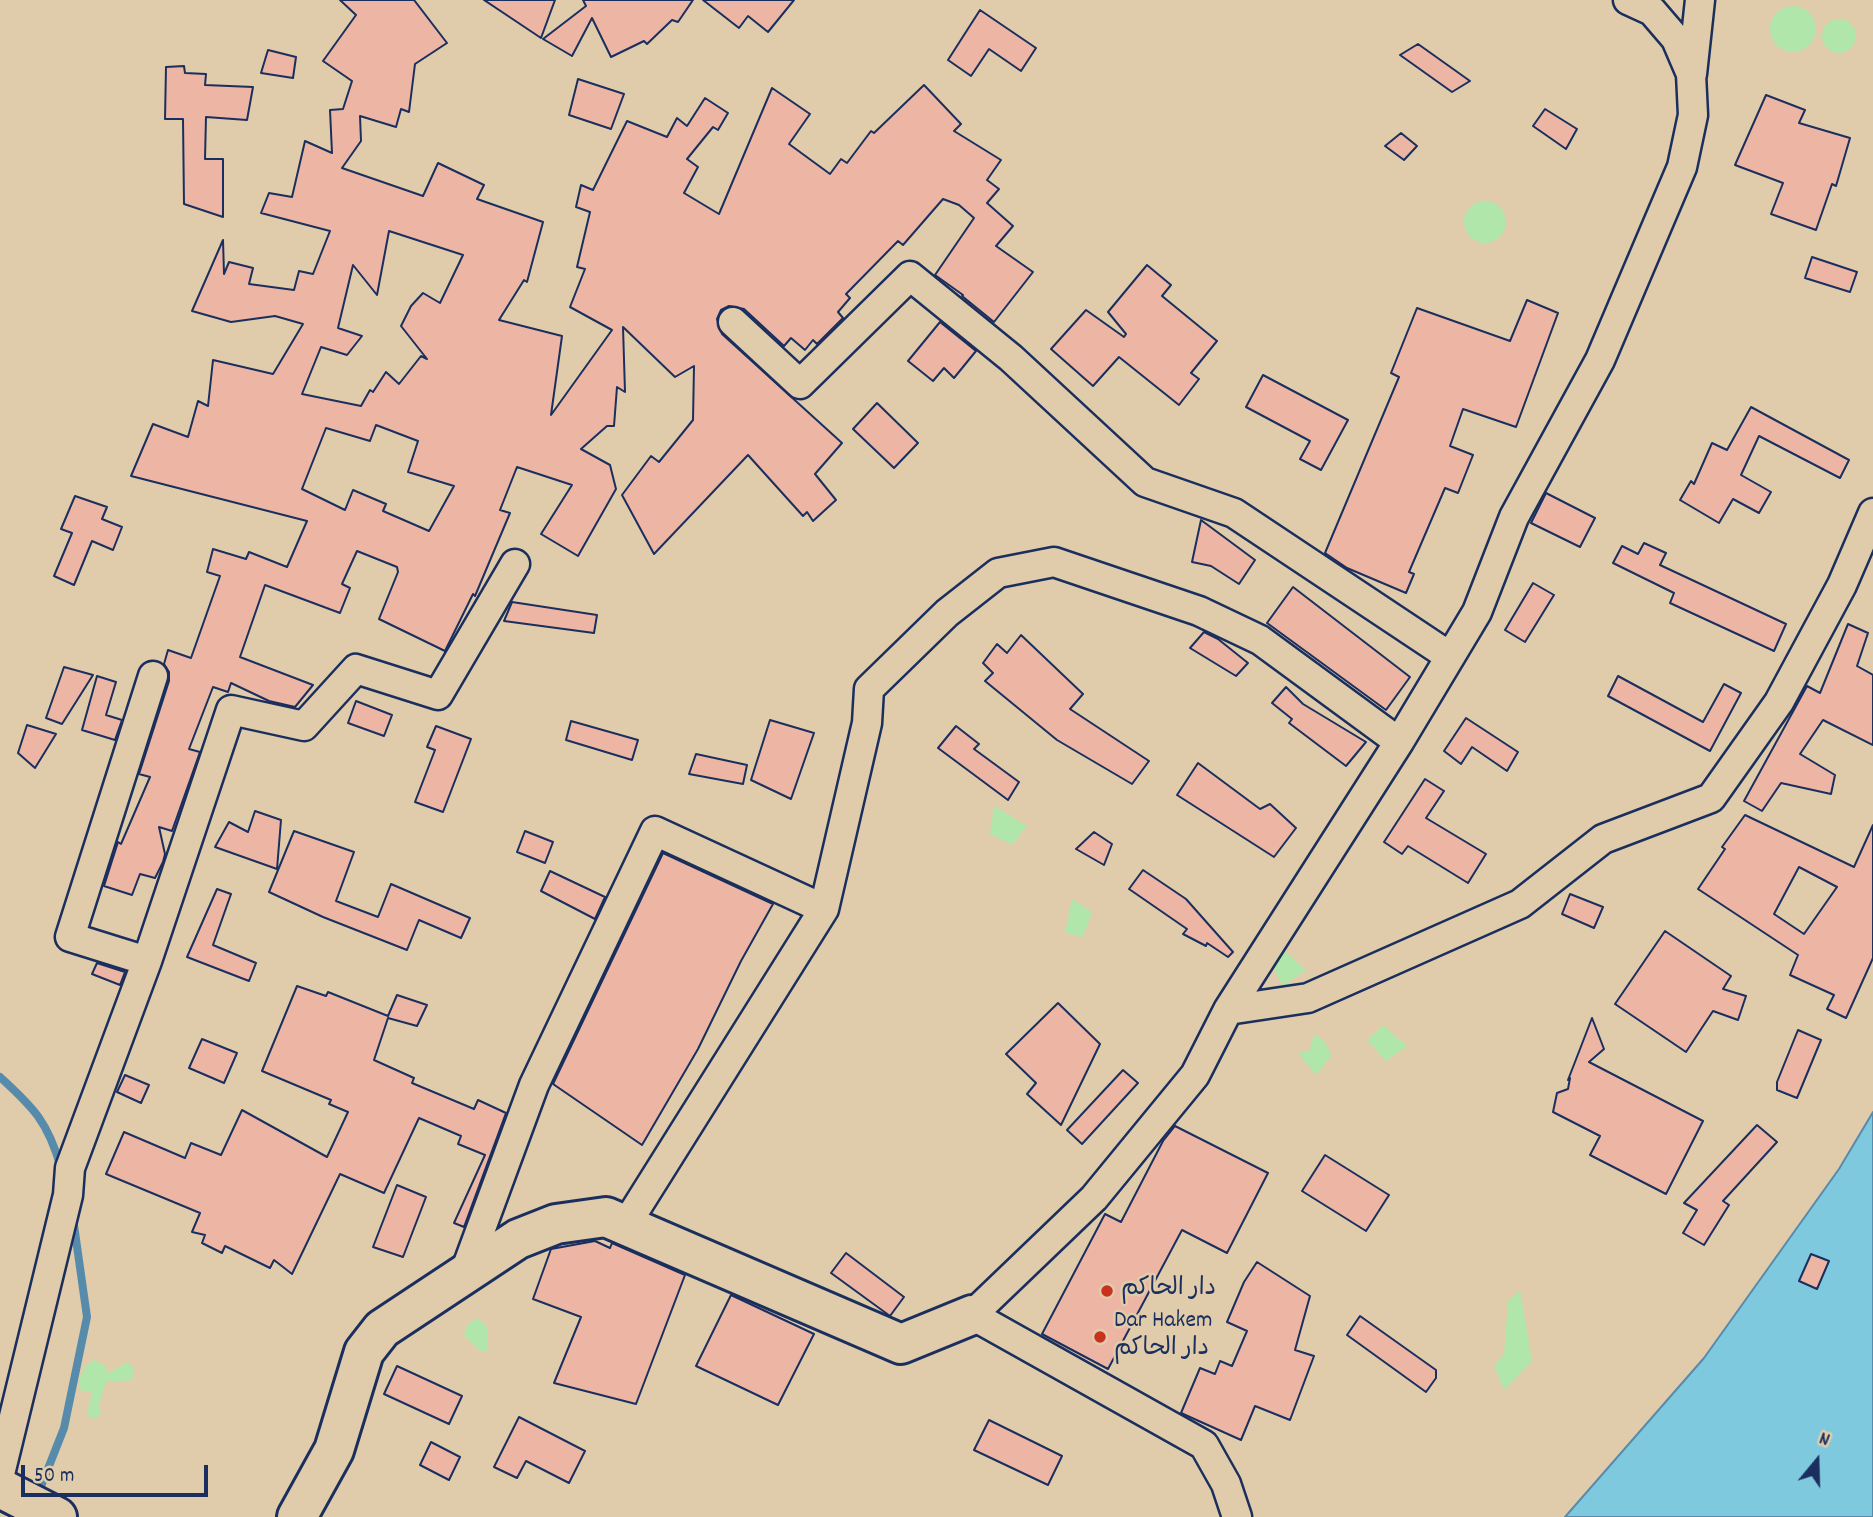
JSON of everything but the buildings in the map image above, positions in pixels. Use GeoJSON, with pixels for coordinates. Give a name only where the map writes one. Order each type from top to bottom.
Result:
{"type":"FeatureCollection","features":[{"type":"Feature","properties":{"kind":"street"},"geometry":{"type":"LineString","coordinates":[[1628,0],[1652,11],[1676,39],[1692,81]]}},
{"type":"Feature","properties":{"kind":"street"},"geometry":{"type":"LineString","coordinates":[[297,1517],[334,1450],[364,1352],[388,1324],[518,1239],[556,1224],[606,1217],[901,1344],[972,1315],[1094,1198],[1195,1075],[1228,1010],[1399,742],[1476,612],[1514,517],[1601,360],[1682,167],[1693,115],[1692,81],[1700,0]]}},
{"type":"Feature","properties":{"kind":"street"},"geometry":{"type":"LineString","coordinates":[[733,322],[800,384],[910,276],[1011,358],[1145,482],[1234,513],[1449,656]]}},
{"type":"Feature","properties":{"kind":"street"},"geometry":{"type":"LineString","coordinates":[[1228,1010],[1308,998],[1520,904],[1603,839],[1711,798],[1779,702],[1842,585],[1873,513]]}},
{"type":"Feature","properties":{"kind":"street"},"geometry":{"type":"LineString","coordinates":[[625,1226],[824,909],[867,723],[869,689],[947,613],[998,573],[1054,562],[1199,611],[1259,640],[1399,742]]}},
{"type":"Feature","properties":{"kind":"street"},"geometry":{"type":"LineString","coordinates":[[0,1474],[68,1195],[70,1168],[147,961],[231,710],[304,726],[356,669],[438,695],[514,564]]}},
{"type":"Feature","properties":{"kind":"street"},"geometry":{"type":"LineString","coordinates":[[147,961],[70,937],[153,676]]}},
{"type":"Feature","properties":{"kind":"street"},"geometry":{"type":"LineString","coordinates":[[465,1272],[534,1085],[655,831],[824,909]]}},
{"type":"Feature","properties":{"kind":"street"},"geometry":{"type":"LineString","coordinates":[[972,1315],[1204,1445],[1226,1484],[1237,1517]]}},
{"type":"Feature","properties":{"kind":"street"},"geometry":{"type":"LineString","coordinates":[[0,1488],[57,1517]]}},
{"type":"Feature","properties":{"kind":"green space"},"geometry":{"type":"Polygon","coordinates":[[[1793,6],[1809,13],[1816,29],[1809,45],[1793,52],[1777,45],[1770,29],[1777,13],[1793,6]]]}},
{"type":"Feature","properties":{"kind":"green space"},"geometry":{"type":"Polygon","coordinates":[[[1839,19],[1851,24],[1856,36],[1851,48],[1839,53],[1827,48],[1822,36],[1827,24],[1839,19]]]}},
{"type":"Feature","properties":{"kind":"green space"},"geometry":{"type":"Polygon","coordinates":[[[1485,201],[1500,207],[1506,222],[1500,237],[1485,243],[1470,237],[1464,222],[1470,207],[1485,201]]]}},
{"type":"Feature","properties":{"kind":"green space"},"geometry":{"type":"Polygon","coordinates":[[[994,806],[1027,826],[1012,845],[990,834],[994,806]]]}},
{"type":"Feature","properties":{"kind":"green space"},"geometry":{"type":"Polygon","coordinates":[[[1072,899],[1092,912],[1083,937],[1065,933],[1072,899]]]}},
{"type":"Feature","properties":{"kind":"green space"},"geometry":{"type":"Polygon","coordinates":[[[1277,944],[1306,970],[1283,986],[1269,960],[1277,944]]]}},
{"type":"Feature","properties":{"kind":"green space"},"geometry":{"type":"Polygon","coordinates":[[[1383,1025],[1407,1046],[1386,1061],[1367,1040],[1383,1025]]]}},
{"type":"Feature","properties":{"kind":"green space"},"geometry":{"type":"Polygon","coordinates":[[[1314,1034],[1323,1040],[1332,1055],[1316,1075],[1298,1053],[1310,1050],[1314,1034]]]}},
{"type":"Feature","properties":{"kind":"green space"},"geometry":{"type":"Polygon","coordinates":[[[1520,1290],[1532,1361],[1504,1390],[1494,1366],[1504,1354],[1508,1301],[1520,1290]]]}},
{"type":"Feature","properties":{"kind":"green space"},"geometry":{"type":"Polygon","coordinates":[[[478,1318],[487,1327],[488,1352],[479,1350],[464,1336],[467,1325],[478,1318]]]}},
{"type":"Feature","properties":{"kind":"green space"},"geometry":{"type":"Polygon","coordinates":[[[94,1360],[106,1366],[107,1374],[128,1362],[134,1368],[133,1380],[106,1382],[99,1405],[101,1415],[93,1419],[87,1414],[92,1392],[81,1391],[80,1381],[83,1370],[94,1360]]]}},
{"type":"Feature","properties":{"kind":"water"},"geometry":{"type":"Polygon","coordinates":[[[1873,1112],[1873,1517],[1565,1517],[1704,1358],[1839,1169],[1873,1112]]]}},
{"type":"Feature","properties":{"kind":"waterway"},"geometry":{"type":"LineString","coordinates":[[0,1077],[22,1098],[45,1127],[61,1168]]}},
{"type":"Feature","properties":{"kind":"waterway"},"geometry":{"type":"LineString","coordinates":[[38,1494],[64,1428],[87,1317],[73,1218]]}},
{"type":"Feature","properties":{"kind":"place","name":"دار الحاكم"},"geometry":{"type":"Point","coordinates":[1107,1291]}},
{"type":"Feature","properties":{"kind":"place","name":"Dar Hakem دار الحاكم"},"geometry":{"type":"Point","coordinates":[1100,1337]}}]}
